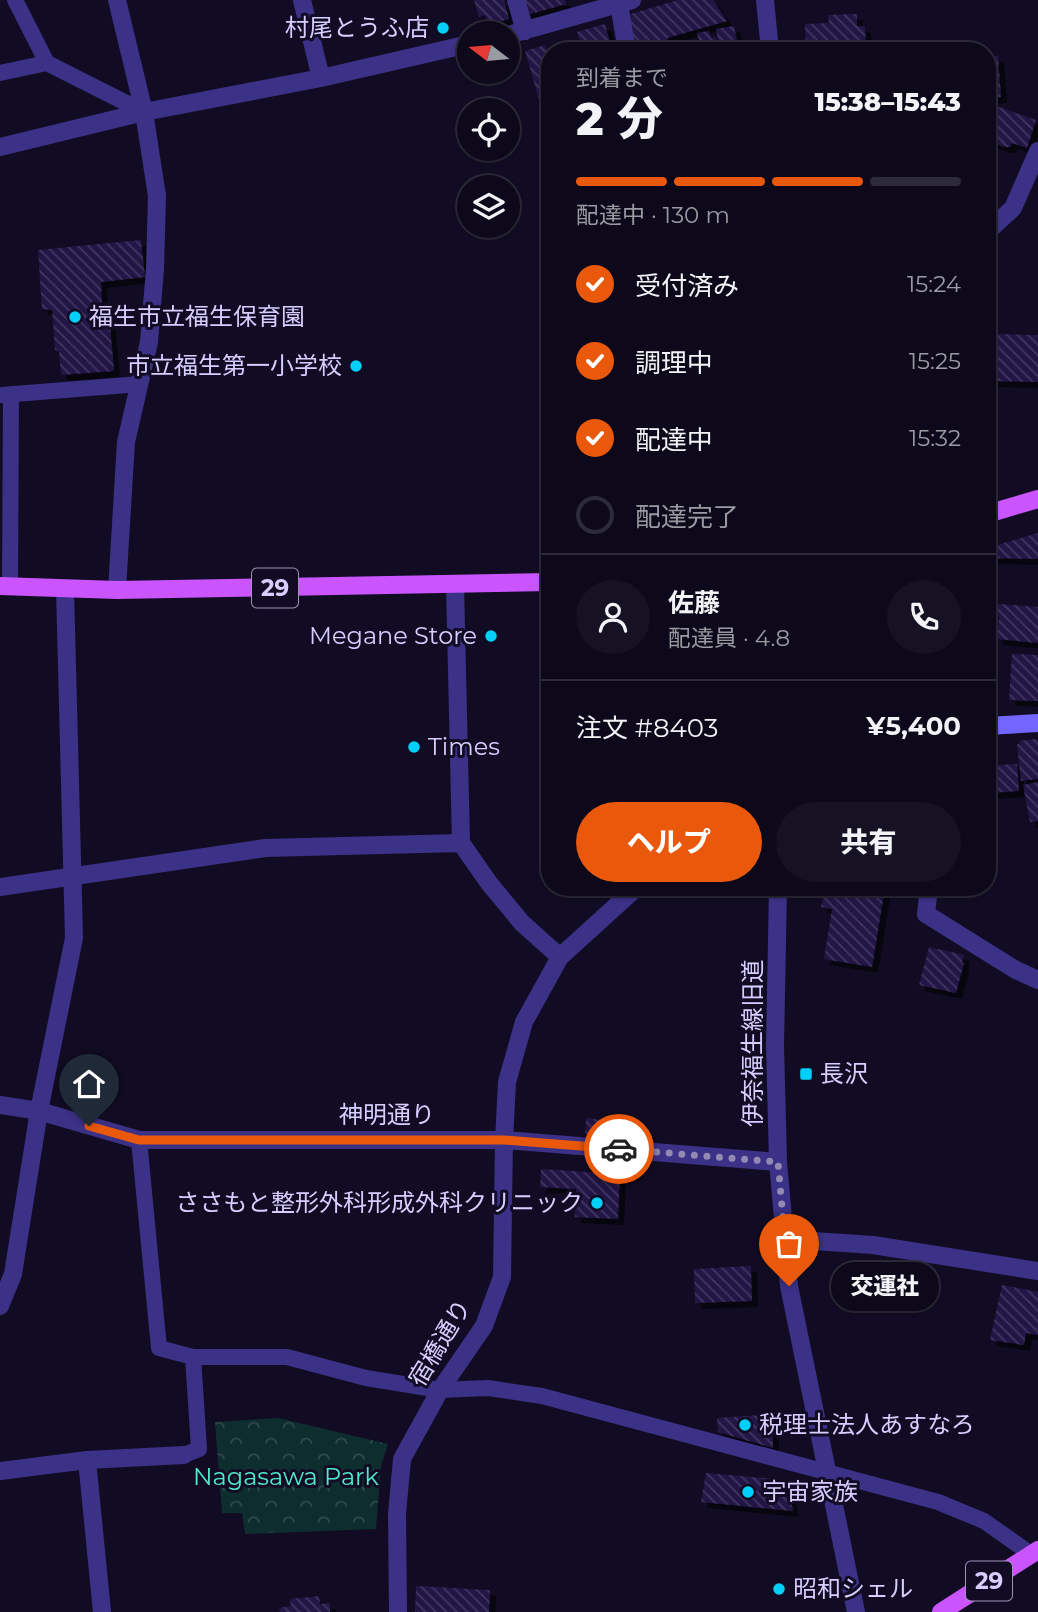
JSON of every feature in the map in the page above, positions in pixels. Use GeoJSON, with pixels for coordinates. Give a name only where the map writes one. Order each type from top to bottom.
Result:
{"type":"FeatureCollection","features":[{"type":"Feature","properties":{"kind":"main road"},"geometry":{"type":"LineString","coordinates":[[996,511],[1038,499]]}},
{"type":"Feature","properties":{"kind":"main road","name":"29"},"geometry":{"type":"LineString","coordinates":[[5,586],[117,590],[541,582]]}},
{"type":"Feature","properties":{"kind":"main road"},"geometry":{"type":"LineString","coordinates":[[996,725],[1038,723]]}},
{"type":"Feature","properties":{"kind":"main road","name":"29"},"geometry":{"type":"LineString","coordinates":[[941,1612],[1035,1552]]}},
{"type":"Feature","properties":{"kind":"street"},"geometry":{"type":"LineString","coordinates":[[117,0],[144,112],[157,196],[149,342],[126,442],[117,590]]}},
{"type":"Feature","properties":{"kind":"street"},"geometry":{"type":"LineString","coordinates":[[302,0],[321,78]]}},
{"type":"Feature","properties":{"kind":"street"},"geometry":{"type":"LineString","coordinates":[[516,0],[516,21]]}},
{"type":"Feature","properties":{"kind":"street"},"geometry":{"type":"LineString","coordinates":[[765,0],[769,42]]}},
{"type":"Feature","properties":{"kind":"street"},"geometry":{"type":"LineString","coordinates":[[520,32],[625,2],[627,42]]}},
{"type":"Feature","properties":{"kind":"street"},"geometry":{"type":"LineString","coordinates":[[0,147],[144,112],[321,78],[457,47]]}},
{"type":"Feature","properties":{"kind":"street"},"geometry":{"type":"LineString","coordinates":[[996,224],[1013,208],[1034,172],[1038,151]]}},
{"type":"Feature","properties":{"kind":"street"},"geometry":{"type":"LineString","coordinates":[[455,585],[461,843],[522,923],[560,957]]}},
{"type":"Feature","properties":{"kind":"street"},"geometry":{"type":"LineString","coordinates":[[0,1306],[13,1274],[39,1111],[74,938],[65,589]]}},
{"type":"Feature","properties":{"kind":"street"},"geometry":{"type":"LineString","coordinates":[[0,887],[264,848],[461,843]]}},
{"type":"Feature","properties":{"kind":"street","name":"宿橋通り"},"geometry":{"type":"LineString","coordinates":[[398,1612],[397,1514],[402,1459],[440,1390],[484,1326],[502,1278],[507,1082],[524,1022],[560,957],[627,896]]}},
{"type":"Feature","properties":{"kind":"street","name":"伊奈福生線旧道"},"geometry":{"type":"LineString","coordinates":[[778,896],[775,1046],[778,1162],[789,1286],[856,1612]]}},
{"type":"Feature","properties":{"kind":"street"},"geometry":{"type":"LineString","coordinates":[[928,896],[926,914],[1016,971],[1038,980]]}},
{"type":"Feature","properties":{"kind":"street","name":"神明通り"},"geometry":{"type":"LineString","coordinates":[[0,1105],[39,1111],[139,1140],[504,1140],[778,1162]]}},
{"type":"Feature","properties":{"kind":"street"},"geometry":{"type":"LineString","coordinates":[[784,1239],[873,1245],[1038,1271]]}},
{"type":"Feature","properties":{"kind":"street"},"geometry":{"type":"LineString","coordinates":[[0,1471],[87,1460],[184,1455]]}},
{"type":"Feature","properties":{"kind":"street"},"geometry":{"type":"LineString","coordinates":[[87,1460],[102,1612]]}},
{"type":"Feature","properties":{"kind":"lane"},"geometry":{"type":"LineString","coordinates":[[15,0],[47,63],[144,112]]}},
{"type":"Feature","properties":{"kind":"lane"},"geometry":{"type":"LineString","coordinates":[[0,73],[47,63]]}},
{"type":"Feature","properties":{"kind":"lane"},"geometry":{"type":"LineString","coordinates":[[5,586],[5,394],[140,384]]}},
{"type":"Feature","properties":{"kind":"lane"},"geometry":{"type":"LineString","coordinates":[[139,1140],[159,1348],[193,1357],[287,1357],[366,1378],[440,1390],[488,1388],[542,1395],[938,1502],[984,1521],[1035,1552]]}},
{"type":"Feature","properties":{"kind":"lane"},"geometry":{"type":"LineString","coordinates":[[184,1455],[199,1449],[193,1357]]}},
{"type":"Feature","properties":{"kind":"green space","name":"Nagasawa Park"},"geometry":{"type":"Polygon","coordinates":[[[278,1418],[388,1444],[381,1466],[376,1529],[245,1534],[242,1513],[222,1513],[215,1422],[278,1418]]]}},
{"type":"Feature","properties":{"kind":"building"},"geometry":{"type":"Polygon","coordinates":[[[474,0],[504,0],[509,19],[486,21],[485,15],[479,17],[474,0]]]}},
{"type":"Feature","properties":{"kind":"building"},"geometry":{"type":"Polygon","coordinates":[[[521,0],[565,0],[566,4],[527,15],[521,0]]]}},
{"type":"Feature","properties":{"kind":"building"},"geometry":{"type":"Polygon","coordinates":[[[678,0],[713,0],[727,21],[667,38],[668,42],[634,42],[627,15],[678,0]]]}},
{"type":"Feature","properties":{"kind":"building"},"geometry":{"type":"Polygon","coordinates":[[[857,14],[857,26],[865,26],[866,42],[806,42],[805,24],[829,23],[828,15],[857,14]]]}},
{"type":"Feature","properties":{"kind":"building"},"geometry":{"type":"Polygon","coordinates":[[[605,24],[610,42],[580,42],[577,32],[605,24]]]}},
{"type":"Feature","properties":{"kind":"building"},"geometry":{"type":"Polygon","coordinates":[[[734,26],[737,42],[718,42],[716,29],[734,26]]]}},
{"type":"Feature","properties":{"kind":"building"},"geometry":{"type":"Polygon","coordinates":[[[709,31],[711,38],[716,37],[717,42],[700,42],[697,33],[709,31]]]}},
{"type":"Feature","properties":{"kind":"building"},"geometry":{"type":"Polygon","coordinates":[[[541,46],[541,107],[525,51],[541,46]]]}},
{"type":"Feature","properties":{"kind":"building"},"geometry":{"type":"Polygon","coordinates":[[[996,56],[1001,97],[996,97],[996,56]]]}},
{"type":"Feature","properties":{"kind":"building"},"geometry":{"type":"Polygon","coordinates":[[[996,106],[1036,120],[1027,148],[1012,143],[1010,147],[996,144],[996,106]]]}},
{"type":"Feature","properties":{"kind":"building"},"geometry":{"type":"Polygon","coordinates":[[[141,240],[145,277],[101,282],[102,304],[108,303],[114,371],[61,375],[59,351],[55,350],[52,310],[42,309],[38,250],[141,240]]]}},
{"type":"Feature","properties":{"kind":"building"},"geometry":{"type":"Polygon","coordinates":[[[996,334],[1038,335],[1038,382],[996,381],[996,334]]]}},
{"type":"Feature","properties":{"kind":"building"},"geometry":{"type":"Polygon","coordinates":[[[1038,533],[1038,559],[996,558],[996,545],[1038,533]]]}},
{"type":"Feature","properties":{"kind":"building"},"geometry":{"type":"Polygon","coordinates":[[[996,604],[1038,607],[1038,643],[997,639],[999,617],[996,617],[996,604]]]}},
{"type":"Feature","properties":{"kind":"building"},"geometry":{"type":"Polygon","coordinates":[[[1012,654],[1038,655],[1038,701],[1009,700],[1012,654]]]}},
{"type":"Feature","properties":{"kind":"building"},"geometry":{"type":"Polygon","coordinates":[[[1019,741],[1038,741],[1038,779],[1021,781],[1017,744],[1020,744],[1019,741]]]}},
{"type":"Feature","properties":{"kind":"building"},"geometry":{"type":"Polygon","coordinates":[[[1017,764],[1019,791],[996,793],[997,765],[1017,764]]]}},
{"type":"Feature","properties":{"kind":"building"},"geometry":{"type":"Polygon","coordinates":[[[1038,782],[1038,821],[1030,822],[1023,785],[1038,782]]]}},
{"type":"Feature","properties":{"kind":"building"},"geometry":{"type":"Polygon","coordinates":[[[823,896],[884,896],[872,967],[824,959],[832,909],[821,907],[823,896]]]}},
{"type":"Feature","properties":{"kind":"building"},"geometry":{"type":"Polygon","coordinates":[[[929,947],[964,955],[956,993],[919,985],[929,947]]]}},
{"type":"Feature","properties":{"kind":"building"},"geometry":{"type":"Polygon","coordinates":[[[586,1118],[619,1122],[617,1138],[585,1134],[586,1118]]]}},
{"type":"Feature","properties":{"kind":"building","name":"ささもと整形外科形成外科クリニック"},"geometry":{"type":"Polygon","coordinates":[[[541,1169],[620,1174],[618,1219],[575,1217],[576,1189],[540,1187],[541,1169]]]}},
{"type":"Feature","properties":{"kind":"building"},"geometry":{"type":"Polygon","coordinates":[[[751,1266],[752,1301],[695,1303],[694,1269],[751,1266]]]}},
{"type":"Feature","properties":{"kind":"building"},"geometry":{"type":"Polygon","coordinates":[[[1002,1285],[1038,1292],[1038,1335],[1026,1333],[1024,1345],[990,1340],[1002,1285]]]}},
{"type":"Feature","properties":{"kind":"building","name":"税理士法人あすなろ"},"geometry":{"type":"Polygon","coordinates":[[[773,1414],[773,1448],[718,1432],[717,1418],[773,1414]]]}},
{"type":"Feature","properties":{"kind":"building"},"geometry":{"type":"Polygon","coordinates":[[[706,1473],[787,1480],[793,1511],[701,1502],[706,1473]]]}},
{"type":"Feature","properties":{"kind":"building"},"geometry":{"type":"Polygon","coordinates":[[[416,1586],[490,1590],[489,1612],[415,1612],[416,1586]]]}},
{"type":"Feature","properties":{"kind":"building"},"geometry":{"type":"Polygon","coordinates":[[[319,1596],[320,1604],[330,1603],[330,1612],[280,1612],[279,1608],[291,1606],[290,1599],[319,1596]]]}},
{"type":"Feature","properties":{"kind":"way so far"},"geometry":{"type":"LineString","coordinates":[[619,1149],[778,1162],[789,1286]]}},
{"type":"Feature","properties":{"kind":"place","name":"村尾とうふ店"},"geometry":{"type":"Point","coordinates":[443,28]}},
{"type":"Feature","properties":{"kind":"place","name":"福生市立福生保育園"},"geometry":{"type":"Point","coordinates":[75,317]}},
{"type":"Feature","properties":{"kind":"place","name":"市立福生第一小学校"},"geometry":{"type":"Point","coordinates":[356,366]}},
{"type":"Feature","properties":{"kind":"place","name":"Megane Store"},"geometry":{"type":"Point","coordinates":[491,636]}},
{"type":"Feature","properties":{"kind":"place","name":"Times"},"geometry":{"type":"Point","coordinates":[414,747]}},
{"type":"Feature","properties":{"kind":"place","name":"長沢"},"geometry":{"type":"Point","coordinates":[806,1074]}},
{"type":"Feature","properties":{"kind":"place","name":"ささもと整形外科形成外科クリニック"},"geometry":{"type":"Point","coordinates":[597,1203]}},
{"type":"Feature","properties":{"kind":"place","name":"交運社"},"geometry":{"type":"Point","coordinates":[789,1286]}},
{"type":"Feature","properties":{"kind":"place","name":"税理士法人あすなろ"},"geometry":{"type":"Point","coordinates":[745,1425]}},
{"type":"Feature","properties":{"kind":"place","name":"宇宙家族"},"geometry":{"type":"Point","coordinates":[748,1492]}},
{"type":"Feature","properties":{"kind":"place","name":"昭和シェル"},"geometry":{"type":"Point","coordinates":[779,1589]}},
{"type":"Feature","properties":{"kind":"route"},"geometry":{"type":"LineString","coordinates":[[89,1126],[139,1140],[504,1140],[619,1149]]}}]}
